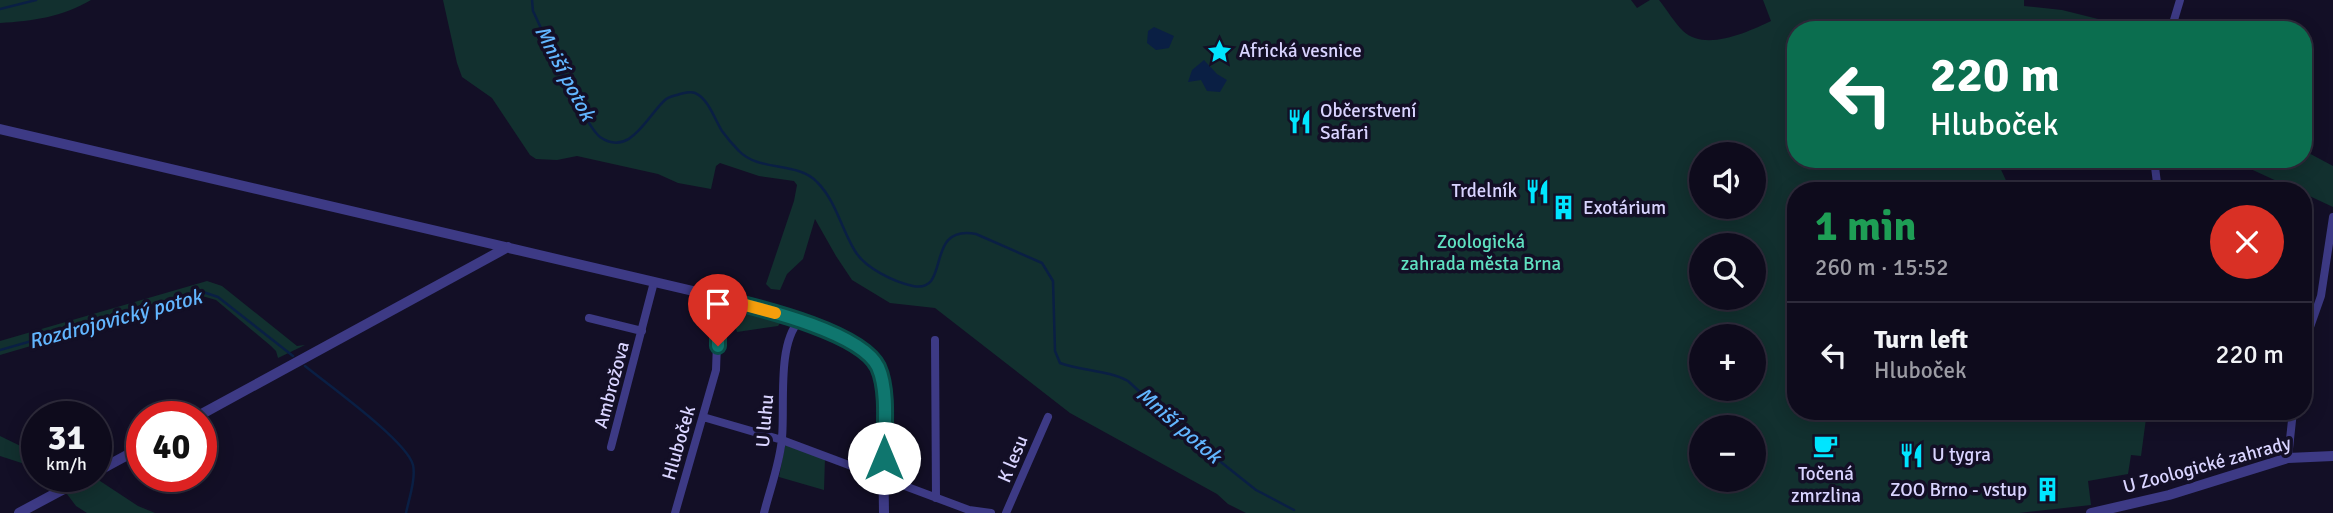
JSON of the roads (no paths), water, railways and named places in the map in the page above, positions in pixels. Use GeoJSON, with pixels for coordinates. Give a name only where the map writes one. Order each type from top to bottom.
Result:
{"type":"FeatureCollection","features":[{"type":"Feature","properties":{"kind":"street"},"geometry":{"type":"LineString","coordinates":[[2174,21],[2180,0]]}},
{"type":"Feature","properties":{"kind":"street"},"geometry":{"type":"LineString","coordinates":[[0,129],[723,299],[799,321],[853,344],[876,364],[882,379],[884,513]]}},
{"type":"Feature","properties":{"kind":"street"},"geometry":{"type":"LineString","coordinates":[[2312,322],[2321,296],[2333,218]]}},
{"type":"Feature","properties":{"kind":"street"},"geometry":{"type":"LineString","coordinates":[[217,406],[508,247]]}},
{"type":"Feature","properties":{"kind":"street","name":"Ambrožova"},"geometry":{"type":"LineString","coordinates":[[611,447],[654,282]]}},
{"type":"Feature","properties":{"kind":"street","name":"Hluboček"},"geometry":{"type":"LineString","coordinates":[[675,513],[716,370],[718,316],[723,299]]}},
{"type":"Feature","properties":{"kind":"street","name":"Ambrožova"},"geometry":{"type":"LineString","coordinates":[[589,318],[642,331]]}},
{"type":"Feature","properties":{"kind":"street","name":"U luhu"},"geometry":{"type":"LineString","coordinates":[[764,513],[782,440],[784,373],[790,330],[799,321]]}},
{"type":"Feature","properties":{"kind":"street"},"geometry":{"type":"LineString","coordinates":[[935,340],[936,498]]}},
{"type":"Feature","properties":{"kind":"street"},"geometry":{"type":"LineString","coordinates":[[703,417],[782,440],[969,510],[991,513]]}},
{"type":"Feature","properties":{"kind":"street","name":"K lesu"},"geometry":{"type":"LineString","coordinates":[[1006,513],[1048,417]]}},
{"type":"Feature","properties":{"kind":"street"},"geometry":{"type":"LineString","coordinates":[[2288,458],[2292,420]]}},
{"type":"Feature","properties":{"kind":"street","name":"U Zoologické zahrady"},"geometry":{"type":"LineString","coordinates":[[2091,513],[2169,495],[2288,458],[2333,456]]}},
{"type":"Feature","properties":{"kind":"street"},"geometry":{"type":"LineString","coordinates":[[19,513],[58,492]]}},
{"type":"Feature","properties":{"kind":"water"},"geometry":{"type":"Polygon","coordinates":[[[1154,27],[1174,36],[1169,48],[1156,50],[1147,43],[1148,31],[1154,27]]]}},
{"type":"Feature","properties":{"kind":"water"},"geometry":{"type":"Polygon","coordinates":[[[1204,60],[1227,80],[1220,92],[1207,91],[1201,80],[1188,82],[1192,70],[1204,60]]]}},
{"type":"Feature","properties":{"kind":"waterway","name":"Mniší potok"},"geometry":{"type":"LineString","coordinates":[[0,9],[36,0]]}},
{"type":"Feature","properties":{"kind":"waterway","name":"Mniší potok"},"geometry":{"type":"LineString","coordinates":[[532,0],[533,11],[565,78],[584,115],[600,137],[611,142],[629,139],[667,99],[693,92],[704,100],[724,134],[747,158],[799,171],[817,182],[834,206],[855,251],[866,263],[889,278],[913,286],[925,286],[932,280],[949,239],[960,234],[976,234],[1042,263],[1053,281],[1055,351],[1060,363],[1128,381],[1187,435],[1256,490],[1294,510]]}},
{"type":"Feature","properties":{"kind":"waterway","name":"Rozdrojovický potok"},"geometry":{"type":"LineString","coordinates":[[0,350],[203,292],[218,297],[293,356]]}},
{"type":"Feature","properties":{"kind":"waterway","name":"Rozdrojovický potok"},"geometry":{"type":"LineString","coordinates":[[305,366],[382,428],[408,455],[414,476],[406,513]]}},
{"type":"Feature","properties":{"kind":"place","name":"Africká vesnice"},"geometry":{"type":"Point","coordinates":[1219,51]}},
{"type":"Feature","properties":{"kind":"place","name":"Občerstvení Safari"},"geometry":{"type":"Point","coordinates":[1300,122]}},
{"type":"Feature","properties":{"kind":"place","name":"Trdelník"},"geometry":{"type":"Point","coordinates":[1537,191]}},
{"type":"Feature","properties":{"kind":"place","name":"Exotárium"},"geometry":{"type":"Point","coordinates":[1563,208]}},
{"type":"Feature","properties":{"kind":"place","name":"Točená zmrzlina"},"geometry":{"type":"Point","coordinates":[1826,446]}},
{"type":"Feature","properties":{"kind":"place","name":"U tygra"},"geometry":{"type":"Point","coordinates":[1912,455]}},
{"type":"Feature","properties":{"kind":"place","name":"ZOO Brno - vstup"},"geometry":{"type":"Point","coordinates":[2047,490]}},
{"type":"Feature","properties":{"kind":"park label","name":"Zoologická zahrada města Brna"},"geometry":{"type":"Point","coordinates":[1481,253]}}]}
